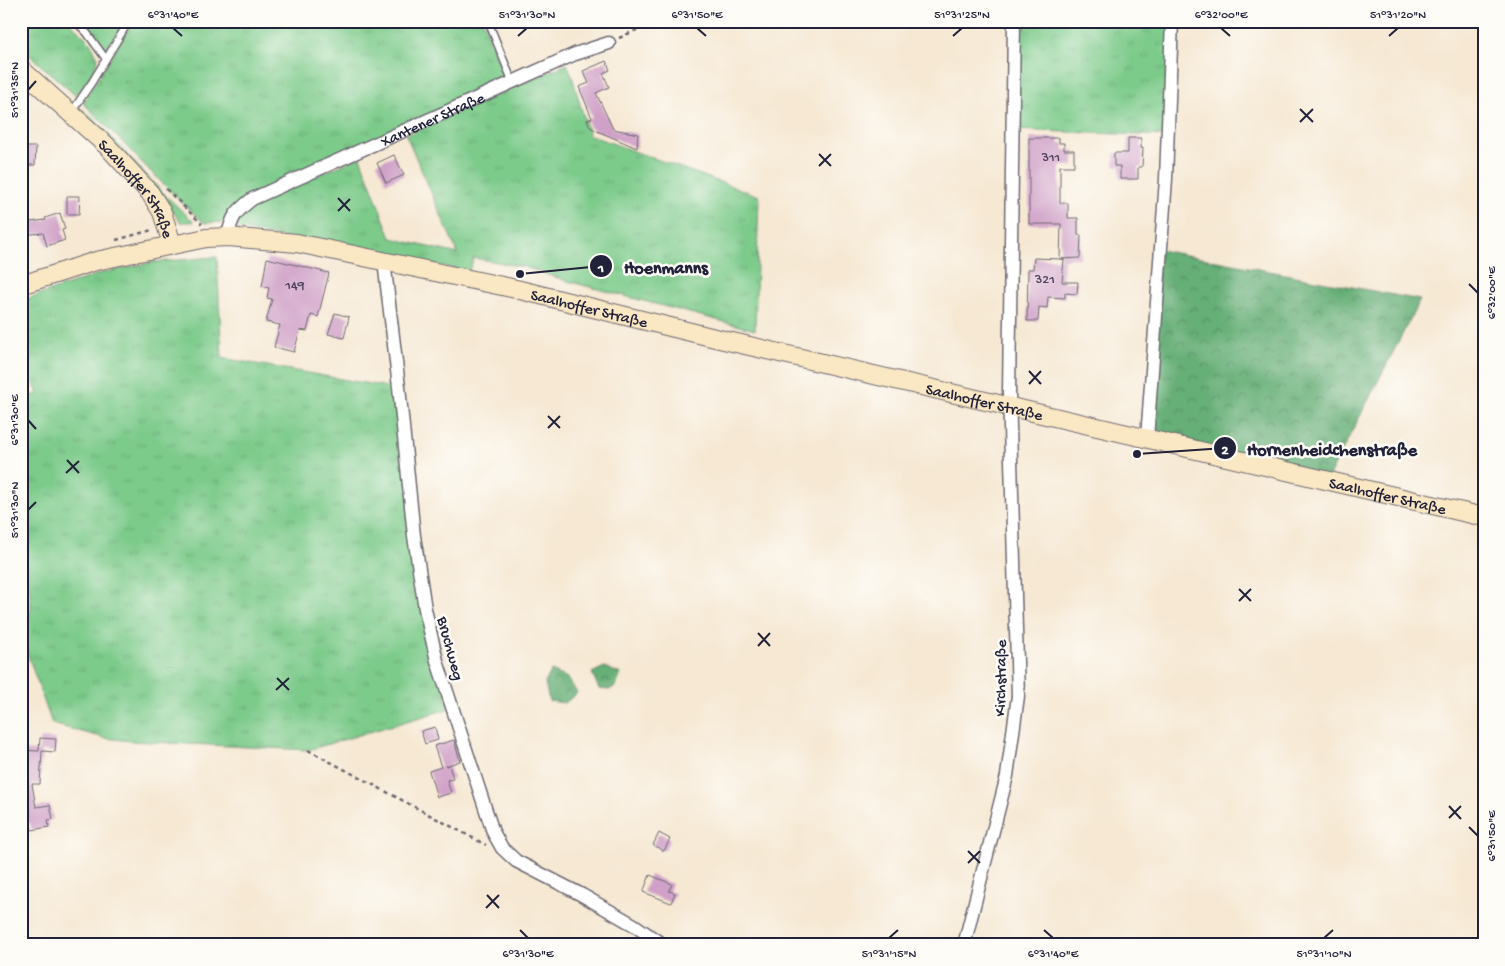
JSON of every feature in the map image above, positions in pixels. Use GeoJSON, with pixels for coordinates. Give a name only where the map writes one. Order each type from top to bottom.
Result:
{"type":"FeatureCollection","features":[{"type":"Feature","properties":{"kind":"main road","name":"Saalhoffer Straße"},"geometry":{"type":"LineString","coordinates":[[21,69],[107,146],[150,193],[162,212],[172,244],[228,237],[297,243],[384,261],[507,287],[1010,407],[1147,439],[1234,456],[1484,516]]}},
{"type":"Feature","properties":{"kind":"main road"},"geometry":{"type":"LineString","coordinates":[[21,285],[96,261],[172,244]]}},
{"type":"Feature","properties":{"kind":"street","name":"Kirchstraße"},"geometry":{"type":"LineString","coordinates":[[964,945],[1007,776],[1018,696],[1010,407],[1014,21]]}},
{"type":"Feature","properties":{"kind":"street"},"geometry":{"type":"LineString","coordinates":[[1147,439],[1166,179],[1172,21]]}},
{"type":"Feature","properties":{"kind":"street","name":"Xantener Straße"},"geometry":{"type":"LineString","coordinates":[[228,237],[230,224],[236,212],[252,199],[575,54],[609,43]]}},
{"type":"Feature","properties":{"kind":"street","name":"Bruchweg"},"geometry":{"type":"LineString","coordinates":[[384,261],[414,536],[425,609],[437,660],[493,832],[502,848],[516,862],[634,925],[663,945]]}},
{"type":"Feature","properties":{"kind":"lane"},"geometry":{"type":"LineString","coordinates":[[75,21],[87,33],[106,59]]}},
{"type":"Feature","properties":{"kind":"lane"},"geometry":{"type":"LineString","coordinates":[[70,114],[129,21]]}},
{"type":"Feature","properties":{"kind":"lane"},"geometry":{"type":"LineString","coordinates":[[488,21],[513,83]]}},
{"type":"Feature","properties":{"kind":"path"},"geometry":{"type":"LineString","coordinates":[[609,43],[656,21]]}},
{"type":"Feature","properties":{"kind":"path"},"geometry":{"type":"LineString","coordinates":[[308,750],[490,848]]}},
{"type":"Feature","properties":{"kind":"path"},"geometry":{"type":"LineString","coordinates":[[21,904],[25,945]]}},
{"type":"Feature","properties":{"kind":"green space"},"geometry":{"type":"Polygon","coordinates":[[[21,21],[69,21],[90,42],[98,58],[89,78],[75,95],[21,48],[21,21]]]}},
{"type":"Feature","properties":{"kind":"green space"},"geometry":{"type":"Polygon","coordinates":[[[81,21],[125,21],[104,50],[81,21]]]}},
{"type":"Feature","properties":{"kind":"green space"},"geometry":{"type":"Polygon","coordinates":[[[133,21],[483,21],[504,77],[503,82],[234,208],[225,222],[204,223],[83,103],[133,21]]]}},
{"type":"Feature","properties":{"kind":"green space"},"geometry":{"type":"Polygon","coordinates":[[[1014,21],[1172,21],[1168,136],[1013,130],[1014,21]]]}},
{"type":"Feature","properties":{"kind":"green space"},"geometry":{"type":"Polygon","coordinates":[[[567,64],[589,135],[759,196],[755,330],[567,281],[525,267],[474,258],[469,271],[236,229],[237,218],[250,205],[360,157],[391,238],[458,254],[406,135],[567,64]]]}},
{"type":"Feature","properties":{"kind":"green space"},"geometry":{"type":"Polygon","coordinates":[[[82,109],[99,124],[166,196],[194,222],[180,222],[147,178],[83,113],[82,109]]]}},
{"type":"Feature","properties":{"kind":"green space"},"geometry":{"type":"Polygon","coordinates":[[[1160,250],[1420,300],[1327,480],[1147,439],[1160,250]]]}},
{"type":"Feature","properties":{"kind":"green space"},"geometry":{"type":"Polygon","coordinates":[[[217,257],[222,358],[393,388],[448,709],[308,750],[130,741],[105,738],[52,724],[24,644],[31,607],[29,584],[21,554],[21,398],[38,394],[21,352],[21,301],[102,273],[154,262],[217,257]]]}},
{"type":"Feature","properties":{"kind":"green space"},"geometry":{"type":"Polygon","coordinates":[[[604,667],[621,674],[616,686],[609,690],[599,689],[592,673],[604,667]]]}},
{"type":"Feature","properties":{"kind":"green space"},"geometry":{"type":"Polygon","coordinates":[[[551,671],[568,678],[577,693],[565,703],[549,701],[545,683],[551,671]]]}},
{"type":"Feature","properties":{"kind":"building"},"geometry":{"type":"Polygon","coordinates":[[[606,61],[610,70],[603,73],[609,87],[596,93],[613,129],[638,134],[637,148],[595,130],[590,127],[587,120],[592,118],[579,87],[589,83],[583,71],[606,61]]]}},
{"type":"Feature","properties":{"kind":"building"},"geometry":{"type":"Polygon","coordinates":[[[1029,138],[1059,138],[1059,143],[1064,143],[1064,150],[1074,150],[1074,166],[1060,166],[1060,203],[1068,203],[1068,218],[1078,218],[1078,235],[1081,235],[1080,258],[1061,259],[1064,259],[1062,282],[1078,282],[1077,294],[1065,293],[1065,298],[1048,297],[1047,308],[1039,307],[1038,321],[1027,321],[1028,269],[1033,269],[1034,258],[1060,259],[1061,224],[1029,224],[1029,138]]]}},
{"type":"Feature","properties":{"kind":"building"},"geometry":{"type":"Polygon","coordinates":[[[1128,138],[1141,138],[1141,148],[1143,148],[1142,167],[1138,167],[1138,179],[1120,179],[1120,166],[1114,166],[1114,153],[1128,153],[1128,138]]]}},
{"type":"Feature","properties":{"kind":"building"},"geometry":{"type":"Polygon","coordinates":[[[21,147],[36,147],[35,165],[21,165],[21,147]]]}},
{"type":"Feature","properties":{"kind":"building"},"geometry":{"type":"Polygon","coordinates":[[[394,155],[404,175],[386,183],[377,163],[394,155]]]}},
{"type":"Feature","properties":{"kind":"building"},"geometry":{"type":"Polygon","coordinates":[[[67,196],[80,196],[79,214],[67,214],[67,196]]]}},
{"type":"Feature","properties":{"kind":"building"},"geometry":{"type":"Polygon","coordinates":[[[60,213],[65,229],[62,230],[65,240],[47,246],[43,233],[21,235],[21,223],[46,220],[45,218],[60,213]]]}},
{"type":"Feature","properties":{"kind":"building"},"geometry":{"type":"Polygon","coordinates":[[[267,258],[329,273],[318,317],[311,315],[307,331],[300,330],[294,352],[274,347],[280,325],[266,322],[272,299],[267,298],[269,288],[262,286],[267,258]]]}},
{"type":"Feature","properties":{"kind":"building"},"geometry":{"type":"Polygon","coordinates":[[[335,313],[349,317],[344,338],[328,334],[335,313]]]}},
{"type":"Feature","properties":{"kind":"building"},"geometry":{"type":"Polygon","coordinates":[[[435,727],[438,740],[425,744],[421,731],[435,727]]]}},
{"type":"Feature","properties":{"kind":"building"},"geometry":{"type":"Polygon","coordinates":[[[40,738],[56,739],[55,752],[42,751],[40,784],[32,784],[36,807],[50,805],[53,819],[48,820],[49,827],[32,830],[30,823],[21,824],[21,750],[39,751],[40,738]]]}},
{"type":"Feature","properties":{"kind":"building"},"geometry":{"type":"Polygon","coordinates":[[[454,740],[460,761],[446,766],[449,765],[453,779],[447,780],[451,793],[437,797],[429,771],[441,767],[434,746],[454,740]]]}},
{"type":"Feature","properties":{"kind":"building"},"geometry":{"type":"Polygon","coordinates":[[[659,833],[670,839],[664,851],[653,845],[659,833]]]}},
{"type":"Feature","properties":{"kind":"building"},"geometry":{"type":"Polygon","coordinates":[[[650,875],[672,884],[669,891],[675,893],[671,903],[643,892],[650,875]]]}},
{"type":"Feature","properties":{"kind":"place","name":"Hoenmanns"},"geometry":{"type":"Point","coordinates":[520,274]}},
{"type":"Feature","properties":{"kind":"place","name":"Hornenheidchenstraße"},"geometry":{"type":"Point","coordinates":[1137,454]}}]}
